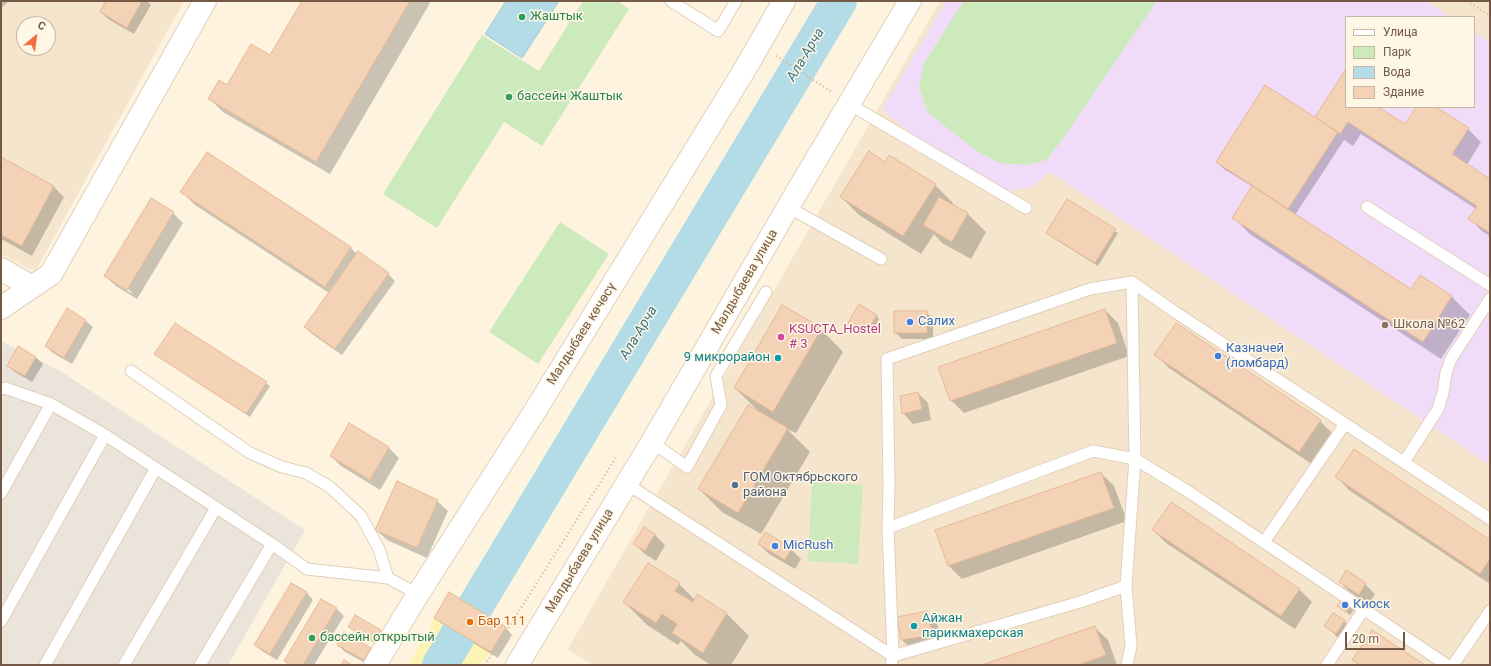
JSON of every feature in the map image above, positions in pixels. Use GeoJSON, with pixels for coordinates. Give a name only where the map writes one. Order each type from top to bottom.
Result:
{"type":"FeatureCollection","features":[{"type":"Feature","properties":{"kind":"street"},"geometry":{"type":"LineString","coordinates":[[1,308],[51,274],[205,1]]}},
{"type":"Feature","properties":{"kind":"street","name":"Малдыбаев көчөсү"},"geometry":{"type":"LineString","coordinates":[[375,665],[418,594],[547,391],[745,69],[784,1]]}},
{"type":"Feature","properties":{"kind":"street","name":"Малдыбаева улица"},"geometry":{"type":"LineString","coordinates":[[517,665],[652,442],[788,207],[842,99],[910,1]]}},
{"type":"Feature","properties":{"kind":"street"},"geometry":{"type":"LineString","coordinates":[[1,270],[32,287]]}},
{"type":"Feature","properties":{"kind":"lane"},"geometry":{"type":"LineString","coordinates":[[671,1],[718,30],[736,1]]}},
{"type":"Feature","properties":{"kind":"lane"},"geometry":{"type":"LineString","coordinates":[[842,99],[1026,208]]}},
{"type":"Feature","properties":{"kind":"lane"},"geometry":{"type":"LineString","coordinates":[[788,207],[881,259]]}},
{"type":"Feature","properties":{"kind":"lane"},"geometry":{"type":"LineString","coordinates":[[1367,207],[1490,285]]}},
{"type":"Feature","properties":{"kind":"lane"},"geometry":{"type":"LineString","coordinates":[[1127,665],[1131,646],[1126,586],[1135,459],[1132,282]]}},
{"type":"Feature","properties":{"kind":"lane"},"geometry":{"type":"LineString","coordinates":[[892,661],[888,528],[889,484],[887,359],[1090,289],[1132,282],[1175,312],[1490,519]]}},
{"type":"Feature","properties":{"kind":"lane"},"geometry":{"type":"LineString","coordinates":[[652,442],[686,467],[721,406],[716,376],[766,292]]}},
{"type":"Feature","properties":{"kind":"lane"},"geometry":{"type":"LineString","coordinates":[[1404,462],[1438,409],[1443,393],[1446,374],[1451,360],[1490,299]]}},
{"type":"Feature","properties":{"kind":"lane"},"geometry":{"type":"LineString","coordinates":[[131,371],[250,453],[282,467],[306,473],[330,487],[361,516],[379,549],[388,578]]}},
{"type":"Feature","properties":{"kind":"lane"},"geometry":{"type":"LineString","coordinates":[[1,389],[5,388],[51,404],[105,435],[272,544],[307,569],[388,578],[418,594]]}},
{"type":"Feature","properties":{"kind":"lane"},"geometry":{"type":"LineString","coordinates":[[1,493],[51,404]]}},
{"type":"Feature","properties":{"kind":"lane"},"geometry":{"type":"LineString","coordinates":[[1264,542],[1345,424]]}},
{"type":"Feature","properties":{"kind":"lane"},"geometry":{"type":"LineString","coordinates":[[1,621],[105,435]]}},
{"type":"Feature","properties":{"kind":"lane"},"geometry":{"type":"LineString","coordinates":[[888,528],[1093,451],[1135,459],[1189,492],[1447,665]]}},
{"type":"Feature","properties":{"kind":"lane"},"geometry":{"type":"LineString","coordinates":[[45,665],[156,468]]}},
{"type":"Feature","properties":{"kind":"lane"},"geometry":{"type":"LineString","coordinates":[[627,484],[892,661]]}},
{"type":"Feature","properties":{"kind":"lane"},"geometry":{"type":"LineString","coordinates":[[124,665],[216,508]]}},
{"type":"Feature","properties":{"kind":"lane"},"geometry":{"type":"LineString","coordinates":[[200,665],[272,544]]}},
{"type":"Feature","properties":{"kind":"lane"},"geometry":{"type":"LineString","coordinates":[[892,661],[1126,586]]}},
{"type":"Feature","properties":{"kind":"lane"},"geometry":{"type":"LineString","coordinates":[[1327,665],[1364,610]]}},
{"type":"Feature","properties":{"kind":"lane"},"geometry":{"type":"LineString","coordinates":[[1453,665],[1490,611]]}},
{"type":"Feature","properties":{"kind":"path"},"geometry":{"type":"LineString","coordinates":[[1467,1],[1490,16]]}},
{"type":"Feature","properties":{"kind":"path"},"geometry":{"type":"LineString","coordinates":[[775,56],[842,99]]}},
{"type":"Feature","properties":{"kind":"shaded area"},"geometry":{"type":"Polygon","coordinates":[[[1,1],[184,1],[35,272],[1,254],[1,1]]]}},
{"type":"Feature","properties":{"kind":"shaded area"},"geometry":{"type":"Polygon","coordinates":[[[940,1],[1490,1],[1490,665],[592,665],[568,649],[940,1]]]}},
{"type":"Feature","properties":{"kind":"shaded area","name":"Школа №62"},"geometry":{"type":"Polygon","coordinates":[[[946,1],[1426,1],[1449,16],[1345,16],[1345,108],[1475,108],[1475,33],[1490,43],[1490,458],[1487,463],[1050,172],[1032,187],[1009,191],[981,188],[882,110],[946,1]]]}},
{"type":"Feature","properties":{"kind":"shaded area"},"geometry":{"type":"Polygon","coordinates":[[[1,341],[60,371],[305,530],[228,665],[1,665],[1,341]]]}},
{"type":"Feature","properties":{"kind":"green space","name":"бассейн Жаштык"},"geometry":{"type":"Polygon","coordinates":[[[583,1],[617,1],[629,9],[542,146],[504,122],[437,228],[383,194],[482,35],[539,71],[583,1]]]}},
{"type":"Feature","properties":{"kind":"green space"},"geometry":{"type":"Polygon","coordinates":[[[964,1],[1157,1],[1047,160],[1026,165],[999,163],[977,151],[928,113],[919,87],[924,63],[964,1]]]}},
{"type":"Feature","properties":{"kind":"green space"},"geometry":{"type":"Polygon","coordinates":[[[560,222],[609,254],[538,364],[489,332],[560,222]]]}},
{"type":"Feature","properties":{"kind":"green space"},"geometry":{"type":"Polygon","coordinates":[[[812,482],[863,485],[858,564],[808,561],[812,482]]]}},
{"type":"Feature","properties":{"kind":"sand"},"geometry":{"type":"Polygon","coordinates":[[[434,618],[491,652],[480,665],[408,665],[428,632],[434,618]]]}},
{"type":"Feature","properties":{"kind":"water","name":"Жаштык"},"geometry":{"type":"Polygon","coordinates":[[[506,1],[559,1],[522,58],[485,34],[506,1]]]}},
{"type":"Feature","properties":{"kind":"building"},"geometry":{"type":"Polygon","coordinates":[[[106,1],[142,1],[127,28],[100,12],[106,1]]]}},
{"type":"Feature","properties":{"kind":"building"},"geometry":{"type":"Polygon","coordinates":[[[302,1],[410,1],[316,162],[208,99],[219,80],[227,85],[251,44],[270,55],[302,1]]]}},
{"type":"Feature","properties":{"kind":"building"},"geometry":{"type":"Polygon","coordinates":[[[1345,71],[1345,108],[1380,108],[1405,124],[1415,108],[1438,108],[1469,128],[1452,154],[1490,179],[1490,233],[1468,219],[1477,206],[1348,122],[1340,134],[1315,117],[1345,71]]]}},
{"type":"Feature","properties":{"kind":"building"},"geometry":{"type":"Polygon","coordinates":[[[1265,85],[1338,132],[1288,209],[1216,162],[1265,85]]]}},
{"type":"Feature","properties":{"kind":"building"},"geometry":{"type":"Polygon","coordinates":[[[869,151],[885,162],[889,155],[936,184],[903,236],[840,197],[869,151]]]}},
{"type":"Feature","properties":{"kind":"building"},"geometry":{"type":"Polygon","coordinates":[[[207,152],[351,247],[325,287],[180,192],[207,152]]]}},
{"type":"Feature","properties":{"kind":"building"},"geometry":{"type":"Polygon","coordinates":[[[1,157],[54,186],[22,246],[1,235],[1,157]]]}},
{"type":"Feature","properties":{"kind":"building"},"geometry":{"type":"Polygon","coordinates":[[[1252,186],[1411,289],[1420,275],[1452,296],[1423,342],[1232,218],[1252,186]]]}},
{"type":"Feature","properties":{"kind":"building"},"geometry":{"type":"Polygon","coordinates":[[[939,197],[968,213],[952,242],[923,225],[939,197]]]}},
{"type":"Feature","properties":{"kind":"building"},"geometry":{"type":"Polygon","coordinates":[[[151,198],[174,212],[127,290],[104,276],[151,198]]]}},
{"type":"Feature","properties":{"kind":"building"},"geometry":{"type":"Polygon","coordinates":[[[1067,199],[1116,229],[1095,263],[1046,233],[1067,199]]]}},
{"type":"Feature","properties":{"kind":"building"},"geometry":{"type":"Polygon","coordinates":[[[358,251],[389,273],[335,349],[304,327],[358,251]]]}},
{"type":"Feature","properties":{"kind":"building"},"geometry":{"type":"Polygon","coordinates":[[[859,304],[877,315],[866,333],[848,323],[859,304]]]}},
{"type":"Feature","properties":{"kind":"building","name":"9 микрорайон"},"geometry":{"type":"Polygon","coordinates":[[[782,305],[822,328],[773,412],[734,388],[782,305]]]}},
{"type":"Feature","properties":{"kind":"building"},"geometry":{"type":"Polygon","coordinates":[[[67,308],[86,320],[64,358],[45,346],[67,308]]]}},
{"type":"Feature","properties":{"kind":"building"},"geometry":{"type":"Polygon","coordinates":[[[1105,309],[1117,343],[950,401],[938,367],[1105,309]]]}},
{"type":"Feature","properties":{"kind":"building","name":"Салих"},"geometry":{"type":"Polygon","coordinates":[[[894,311],[927,311],[927,333],[894,333],[894,311]]]}},
{"type":"Feature","properties":{"kind":"building"},"geometry":{"type":"Polygon","coordinates":[[[175,323],[267,382],[246,414],[154,354],[175,323]]]}},
{"type":"Feature","properties":{"kind":"building"},"geometry":{"type":"Polygon","coordinates":[[[1176,323],[1321,420],[1299,452],[1154,355],[1176,323]]]}},
{"type":"Feature","properties":{"kind":"building"},"geometry":{"type":"Polygon","coordinates":[[[18,346],[36,357],[25,376],[7,366],[18,346]]]}},
{"type":"Feature","properties":{"kind":"building"},"geometry":{"type":"Polygon","coordinates":[[[918,392],[922,409],[902,414],[900,396],[918,392]]]}},
{"type":"Feature","properties":{"kind":"building"},"geometry":{"type":"Polygon","coordinates":[[[748,405],[788,428],[738,513],[698,489],[748,405]]]}},
{"type":"Feature","properties":{"kind":"building"},"geometry":{"type":"Polygon","coordinates":[[[349,423],[389,447],[370,480],[330,456],[349,423]]]}},
{"type":"Feature","properties":{"kind":"building"},"geometry":{"type":"Polygon","coordinates":[[[1354,449],[1490,540],[1490,559],[1480,574],[1335,477],[1354,449]]]}},
{"type":"Feature","properties":{"kind":"building"},"geometry":{"type":"Polygon","coordinates":[[[1101,472],[1114,508],[948,566],[935,530],[1101,472]]]}},
{"type":"Feature","properties":{"kind":"building"},"geometry":{"type":"Polygon","coordinates":[[[397,481],[438,500],[417,548],[375,530],[397,481]]]}},
{"type":"Feature","properties":{"kind":"building"},"geometry":{"type":"Polygon","coordinates":[[[1171,502],[1300,589],[1281,616],[1152,530],[1171,502]]]}},
{"type":"Feature","properties":{"kind":"building"},"geometry":{"type":"Polygon","coordinates":[[[644,527],[655,534],[645,551],[633,544],[644,527]]]}},
{"type":"Feature","properties":{"kind":"building","name":"MicRush"},"geometry":{"type":"Polygon","coordinates":[[[765,532],[792,548],[785,560],[758,544],[765,532]]]}},
{"type":"Feature","properties":{"kind":"building"},"geometry":{"type":"Polygon","coordinates":[[[648,563],[680,583],[675,591],[693,602],[697,594],[727,613],[703,653],[672,633],[677,624],[662,614],[656,623],[623,602],[648,563]]]}},
{"type":"Feature","properties":{"kind":"building"},"geometry":{"type":"Polygon","coordinates":[[[1346,570],[1366,583],[1359,595],[1339,582],[1346,570]]]}},
{"type":"Feature","properties":{"kind":"building"},"geometry":{"type":"Polygon","coordinates":[[[291,583],[307,592],[270,654],[254,645],[291,583]]]}},
{"type":"Feature","properties":{"kind":"building","name":"Бар 111"},"geometry":{"type":"Polygon","coordinates":[[[449,592],[506,627],[491,652],[434,618],[449,592]]]}},
{"type":"Feature","properties":{"kind":"building","name":"Киоск"},"geometry":{"type":"Polygon","coordinates":[[[1343,598],[1352,604],[1346,612],[1337,606],[1343,598]]]}},
{"type":"Feature","properties":{"kind":"building"},"geometry":{"type":"Polygon","coordinates":[[[321,599],[337,608],[303,665],[291,665],[284,661],[321,599]]]}},
{"type":"Feature","properties":{"kind":"building","name":"Айжан парикмахерская"},"geometry":{"type":"Polygon","coordinates":[[[927,611],[933,635],[901,640],[897,617],[927,611]]]}},
{"type":"Feature","properties":{"kind":"building"},"geometry":{"type":"Polygon","coordinates":[[[1333,613],[1345,620],[1336,634],[1324,626],[1333,613]]]}},
{"type":"Feature","properties":{"kind":"building"},"geometry":{"type":"Polygon","coordinates":[[[355,615],[381,630],[374,642],[348,627],[355,615]]]}},
{"type":"Feature","properties":{"kind":"building"},"geometry":{"type":"Polygon","coordinates":[[[1095,626],[1106,655],[1078,665],[982,665],[1095,626]]]}},
{"type":"Feature","properties":{"kind":"building"},"geometry":{"type":"Polygon","coordinates":[[[1372,630],[1425,665],[1360,665],[1352,660],[1372,630]]]}},
{"type":"Feature","properties":{"kind":"building"},"geometry":{"type":"Polygon","coordinates":[[[344,632],[371,648],[364,660],[337,645],[344,632]]]}},
{"type":"Feature","properties":{"kind":"building"},"geometry":{"type":"Polygon","coordinates":[[[344,660],[352,665],[341,665],[344,660]]]}},
{"type":"Feature","properties":{"kind":"waterway","name":"Ала-Арча"},"geometry":{"type":"LineString","coordinates":[[440,665],[839,1]]}},
{"type":"Feature","properties":{"kind":"place","name":"Жаштык"},"geometry":{"type":"Point","coordinates":[522,17]}},
{"type":"Feature","properties":{"kind":"place","name":"бассейн Жаштык"},"geometry":{"type":"Point","coordinates":[509,97]}},
{"type":"Feature","properties":{"kind":"place","name":"Салих"},"geometry":{"type":"Point","coordinates":[910,322]}},
{"type":"Feature","properties":{"kind":"place","name":"Школа №62"},"geometry":{"type":"Point","coordinates":[1385,325]}},
{"type":"Feature","properties":{"kind":"place","name":"KSUCTA_Hostel # 3"},"geometry":{"type":"Point","coordinates":[781,337]}},
{"type":"Feature","properties":{"kind":"place","name":"Казначей (ломбард)"},"geometry":{"type":"Point","coordinates":[1218,356]}},
{"type":"Feature","properties":{"kind":"place","name":"9 микрорайон"},"geometry":{"type":"Point","coordinates":[778,358]}},
{"type":"Feature","properties":{"kind":"place","name":"ГОМ Октябрьского района"},"geometry":{"type":"Point","coordinates":[735,485]}},
{"type":"Feature","properties":{"kind":"place","name":"MicRush"},"geometry":{"type":"Point","coordinates":[775,546]}},
{"type":"Feature","properties":{"kind":"place","name":"Киоск"},"geometry":{"type":"Point","coordinates":[1345,605]}},
{"type":"Feature","properties":{"kind":"place","name":"Бар 111"},"geometry":{"type":"Point","coordinates":[470,622]}},
{"type":"Feature","properties":{"kind":"place","name":"Айжан парикмахерская"},"geometry":{"type":"Point","coordinates":[914,626]}},
{"type":"Feature","properties":{"kind":"place","name":"бассейн открытый"},"geometry":{"type":"Point","coordinates":[312,638]}}]}
